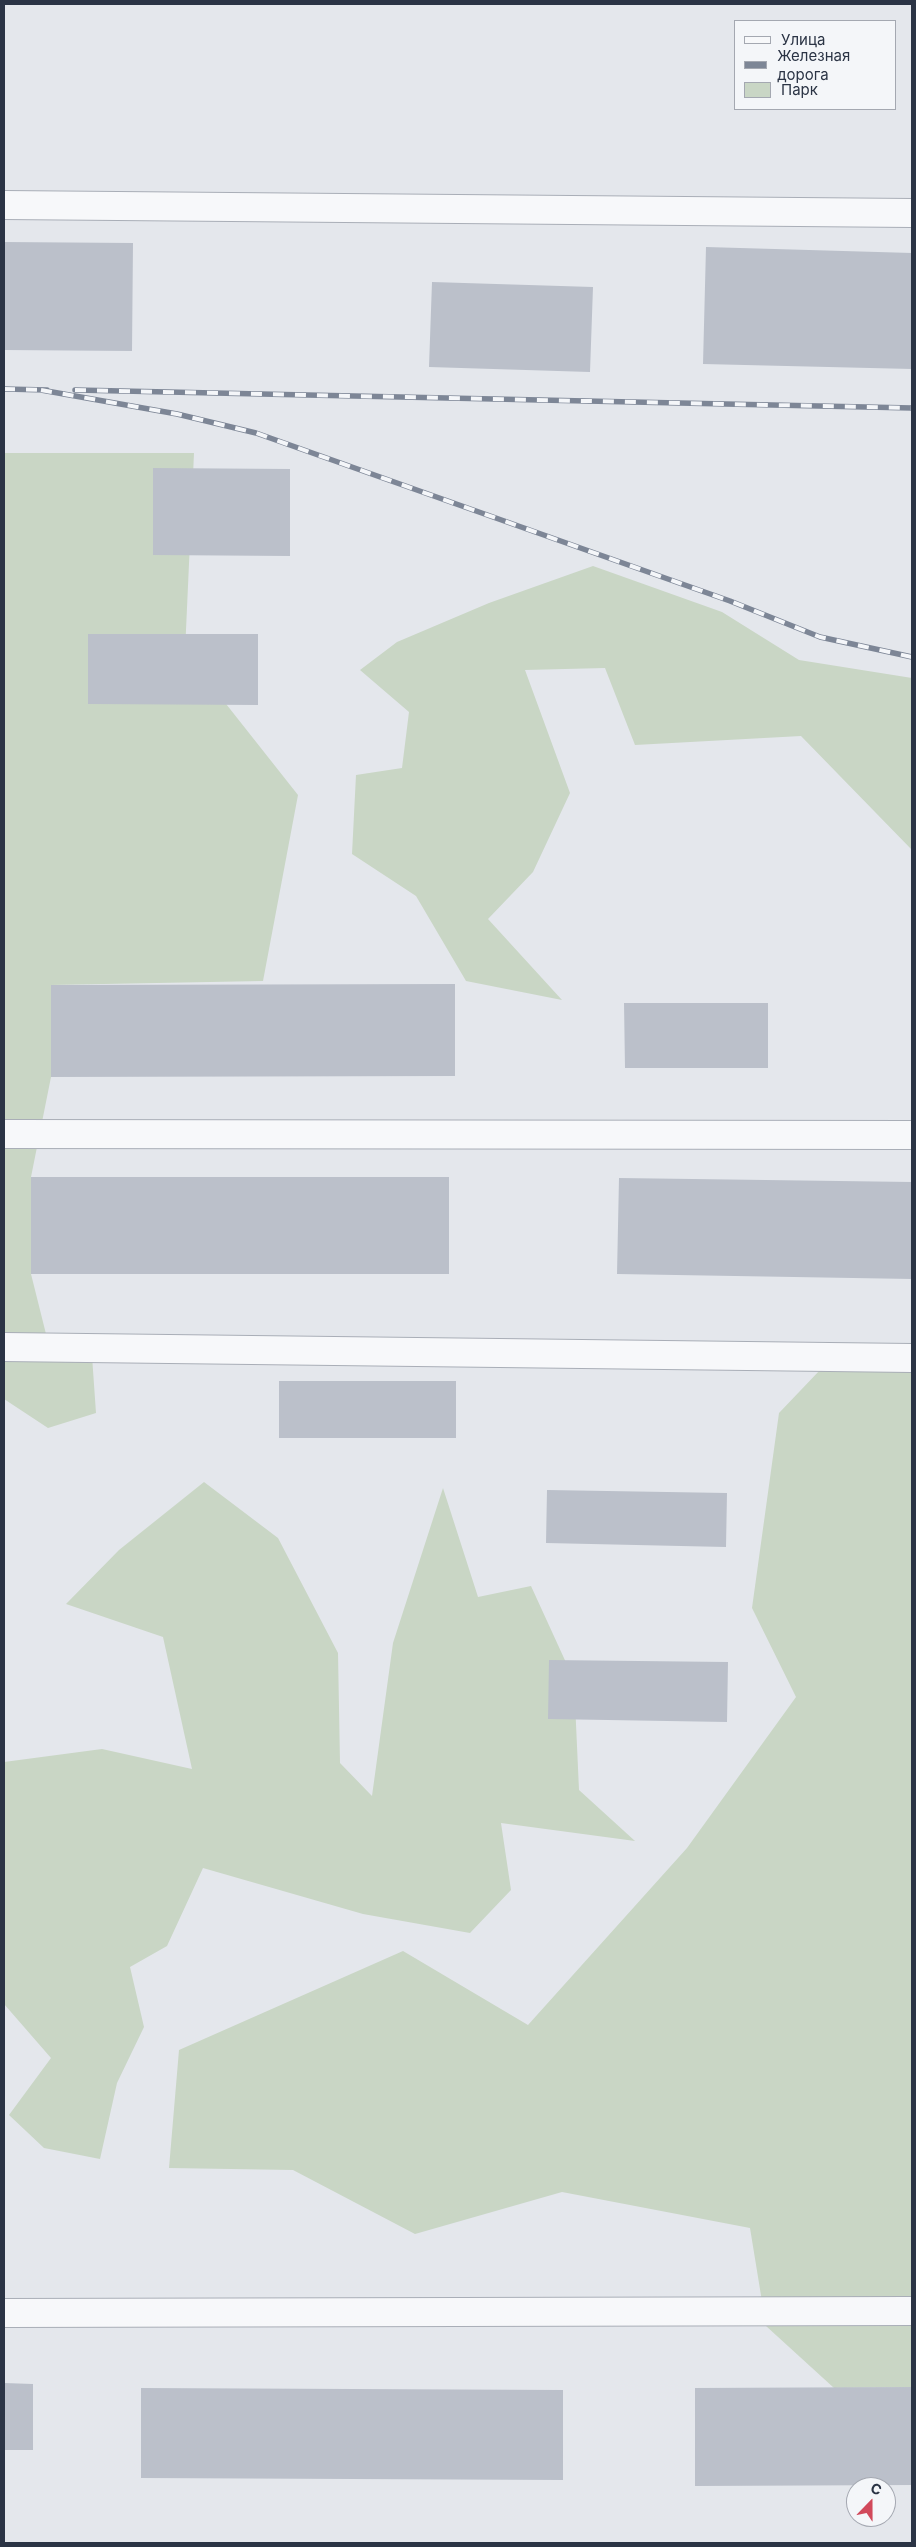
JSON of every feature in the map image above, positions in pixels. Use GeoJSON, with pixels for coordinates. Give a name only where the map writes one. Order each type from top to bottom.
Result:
{"type":"FeatureCollection","features":[{"type":"Feature","properties":{"kind":"street"},"geometry":{"type":"LineString","coordinates":[[4,205],[912,213]]}},
{"type":"Feature","properties":{"kind":"street"},"geometry":{"type":"LineString","coordinates":[[4,1134],[912,1136]]}},
{"type":"Feature","properties":{"kind":"street"},"geometry":{"type":"LineString","coordinates":[[4,1347],[912,1358]]}},
{"type":"Feature","properties":{"kind":"street"},"geometry":{"type":"LineString","coordinates":[[4,2313],[912,2312]]}},
{"type":"Feature","properties":{"kind":"green space"},"geometry":{"type":"Polygon","coordinates":[[[4,453],[194,453],[185,652],[298,795],[263,981],[51,985],[51,1077],[31,1177],[31,1274],[48,1342],[92,1356],[96,1413],[48,1428],[4,1399],[4,453]]]}},
{"type":"Feature","properties":{"kind":"green space"},"geometry":{"type":"Polygon","coordinates":[[[593,566],[722,612],[799,660],[912,678],[912,850],[801,736],[635,745],[605,668],[525,670],[570,793],[533,872],[488,919],[562,1000],[466,981],[416,896],[352,854],[356,775],[402,768],[409,712],[360,670],[397,642],[489,603],[593,566]]]}},
{"type":"Feature","properties":{"kind":"green space"},"geometry":{"type":"Polygon","coordinates":[[[841,1348],[912,1352],[912,2387],[834,2388],[766,2326],[750,2228],[562,2192],[415,2234],[293,2170],[169,2168],[179,2050],[403,1951],[528,2025],[687,1848],[796,1697],[752,1608],[779,1413],[841,1348]]]}},
{"type":"Feature","properties":{"kind":"green space"},"geometry":{"type":"Polygon","coordinates":[[[204,1482],[278,1538],[338,1653],[340,1763],[372,1796],[393,1643],[443,1488],[478,1597],[531,1586],[574,1680],[579,1790],[635,1841],[501,1823],[511,1890],[470,1933],[363,1914],[203,1868],[167,1946],[130,1967],[144,2027],[117,2083],[100,2159],[44,2148],[9,2115],[51,2058],[4,2004],[4,1762],[102,1749],[192,1769],[163,1637],[66,1604],[119,1550],[204,1482]]]}},
{"type":"Feature","properties":{"kind":"building"},"geometry":{"type":"Polygon","coordinates":[[[4,242],[133,243],[132,351],[4,350],[4,242]]]}},
{"type":"Feature","properties":{"kind":"building"},"geometry":{"type":"Polygon","coordinates":[[[706,247],[912,253],[912,369],[703,364],[706,247]]]}},
{"type":"Feature","properties":{"kind":"building"},"geometry":{"type":"Polygon","coordinates":[[[432,282],[593,287],[590,372],[429,367],[432,282]]]}},
{"type":"Feature","properties":{"kind":"building"},"geometry":{"type":"Polygon","coordinates":[[[153,468],[290,469],[290,556],[153,555],[153,468]]]}},
{"type":"Feature","properties":{"kind":"building"},"geometry":{"type":"Polygon","coordinates":[[[88,634],[258,634],[258,705],[88,704],[88,634]]]}},
{"type":"Feature","properties":{"kind":"building"},"geometry":{"type":"Polygon","coordinates":[[[455,984],[455,1076],[51,1077],[51,985],[455,984]]]}},
{"type":"Feature","properties":{"kind":"building"},"geometry":{"type":"Polygon","coordinates":[[[624,1003],[768,1003],[768,1068],[625,1068],[624,1003]]]}},
{"type":"Feature","properties":{"kind":"building"},"geometry":{"type":"Polygon","coordinates":[[[31,1177],[449,1177],[449,1274],[31,1274],[31,1177]]]}},
{"type":"Feature","properties":{"kind":"building"},"geometry":{"type":"Polygon","coordinates":[[[619,1178],[912,1182],[912,1279],[617,1274],[619,1178]]]}},
{"type":"Feature","properties":{"kind":"building"},"geometry":{"type":"Polygon","coordinates":[[[279,1381],[456,1381],[456,1438],[279,1438],[279,1381]]]}},
{"type":"Feature","properties":{"kind":"building"},"geometry":{"type":"Polygon","coordinates":[[[547,1490],[727,1493],[726,1547],[546,1543],[547,1490]]]}},
{"type":"Feature","properties":{"kind":"building"},"geometry":{"type":"Polygon","coordinates":[[[549,1660],[728,1662],[727,1722],[548,1719],[549,1660]]]}},
{"type":"Feature","properties":{"kind":"building"},"geometry":{"type":"Polygon","coordinates":[[[4,2383],[33,2384],[33,2450],[4,2450],[4,2383]]]}},
{"type":"Feature","properties":{"kind":"building"},"geometry":{"type":"Polygon","coordinates":[[[912,2387],[912,2485],[896,2485],[896,2477],[846,2477],[846,2485],[695,2486],[695,2388],[912,2387]]]}},
{"type":"Feature","properties":{"kind":"building"},"geometry":{"type":"Polygon","coordinates":[[[141,2388],[563,2390],[563,2480],[141,2478],[141,2388]]]}},
{"type":"Feature","properties":{"kind":"railway"},"geometry":{"type":"LineString","coordinates":[[4,389],[47,390]]}},
{"type":"Feature","properties":{"kind":"railway"},"geometry":{"type":"LineString","coordinates":[[41,390],[177,414],[256,433],[730,601],[820,637],[912,657]]}},
{"type":"Feature","properties":{"kind":"railway"},"geometry":{"type":"LineString","coordinates":[[75,390],[912,408]]}}]}
